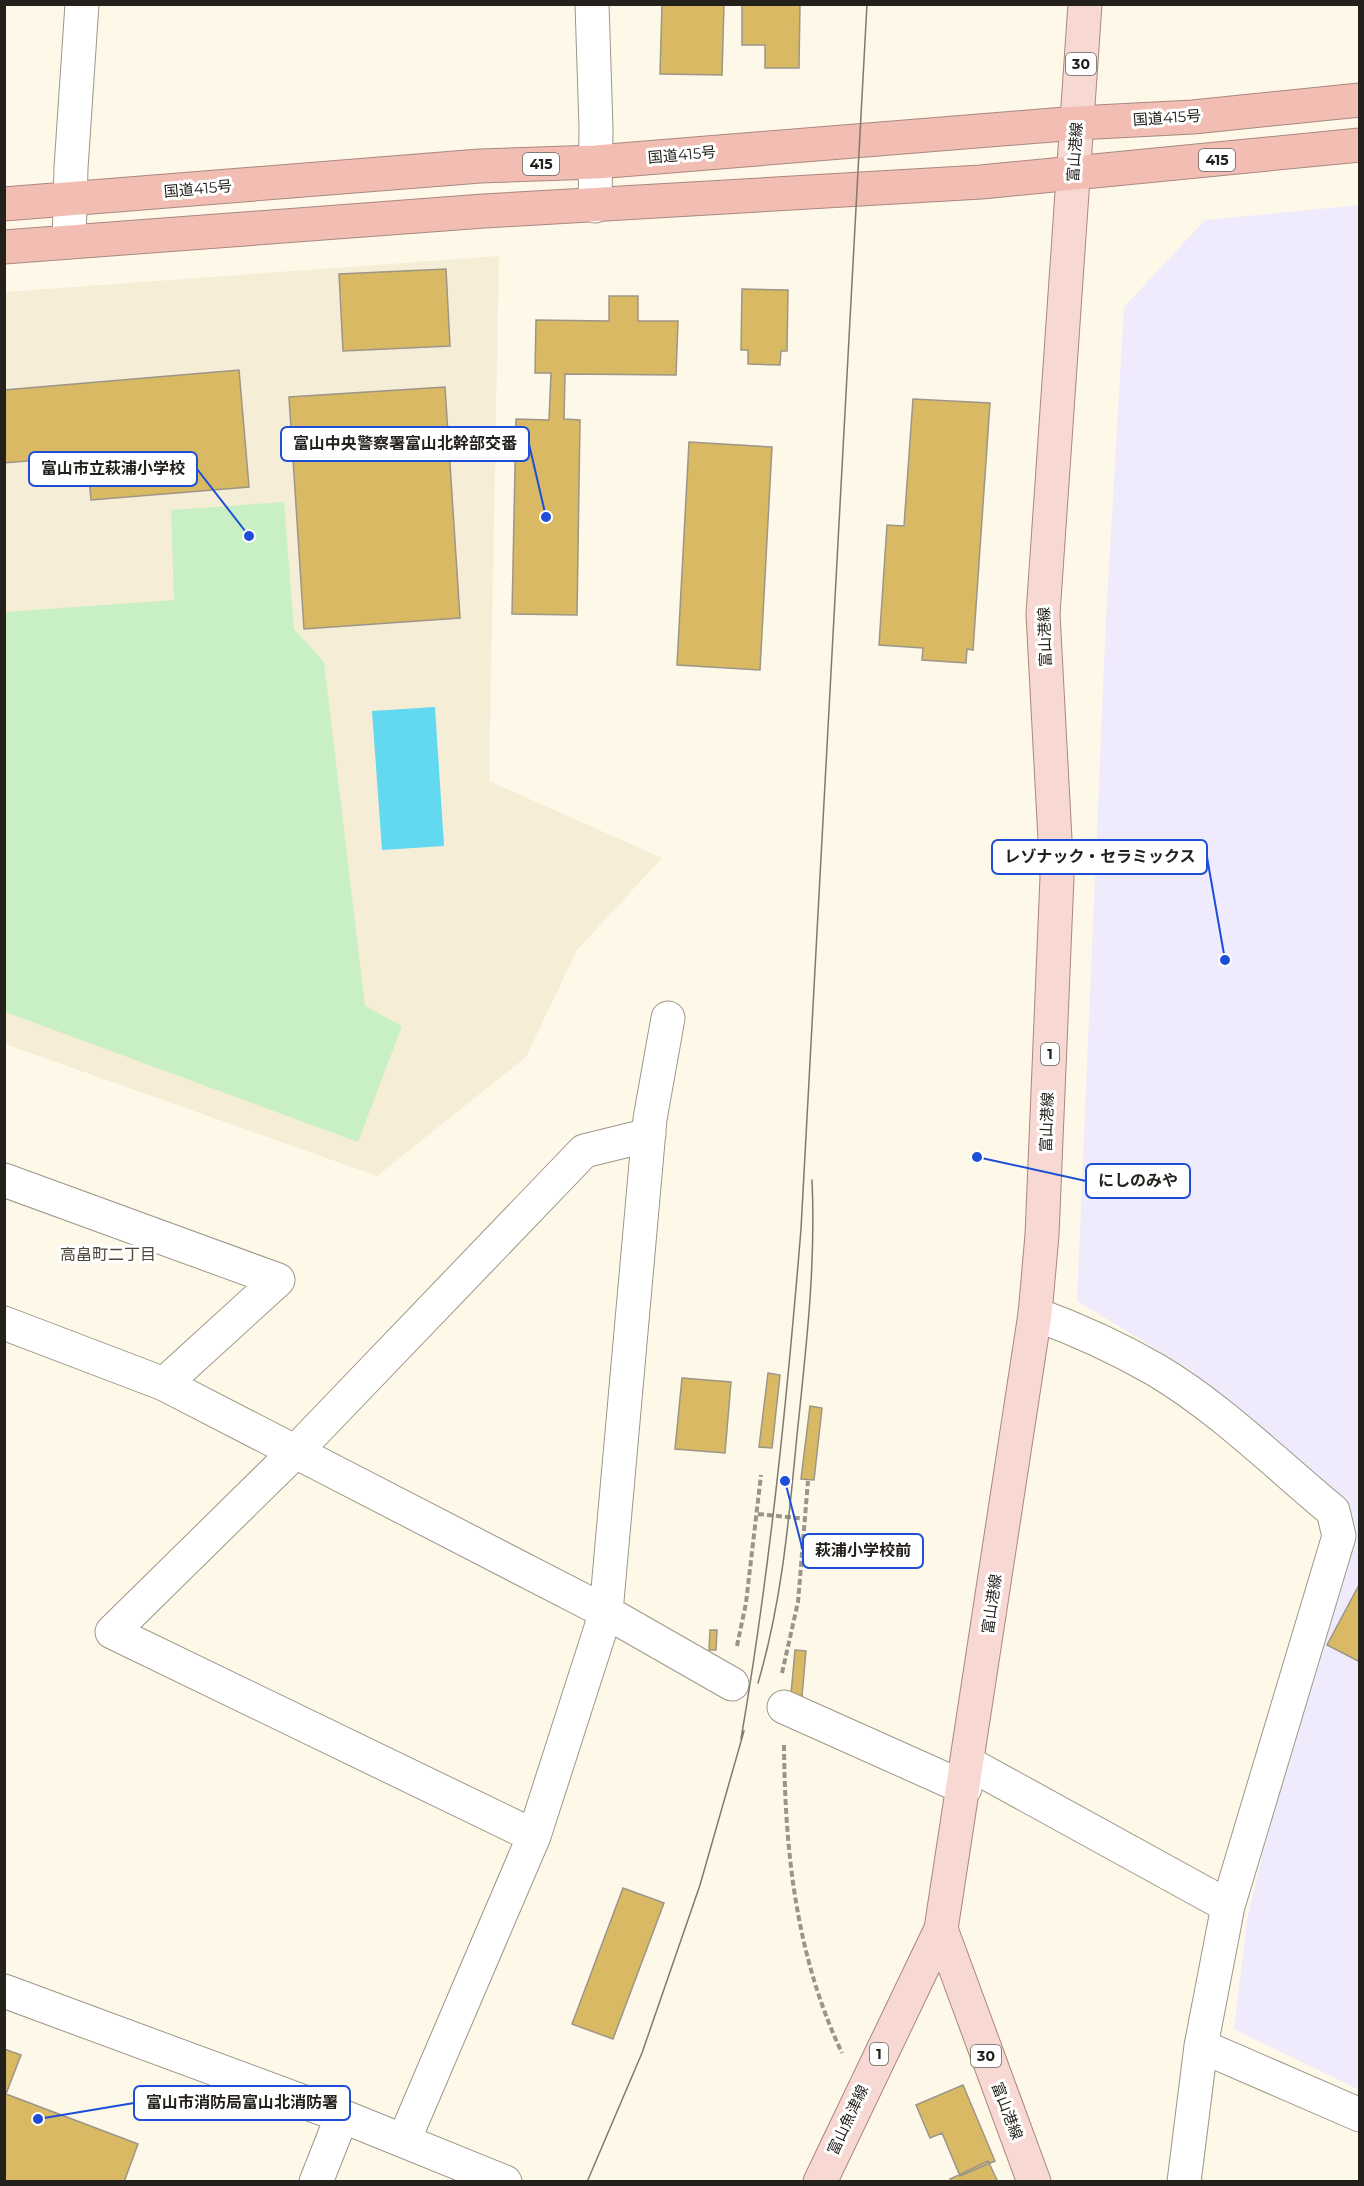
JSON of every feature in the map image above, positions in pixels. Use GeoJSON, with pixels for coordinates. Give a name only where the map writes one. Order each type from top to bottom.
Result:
{"type":"FeatureCollection","features":[{"type":"Feature","properties":{"kind":"highway","name":"国道415号"},"geometry":{"type":"LineString","coordinates":[[4,204],[480,166],[596,162],[1077,123],[1193,117],[1359,100]]}},
{"type":"Feature","properties":{"kind":"highway","name":"415"},"geometry":{"type":"LineString","coordinates":[[4,247],[595,206],[857,191],[1074,174],[1359,145]]}},
{"type":"Feature","properties":{"kind":"main road","name":"富山港線"},"geometry":{"type":"LineString","coordinates":[[1034,2181],[941,1929],[1035,1314],[1042,1235],[1057,877],[1042,614],[1085,4]]}},
{"type":"Feature","properties":{"kind":"main road","name":"富山魚津線"},"geometry":{"type":"LineString","coordinates":[[820,2181],[941,1929]]}},
{"type":"Feature","properties":{"kind":"street"},"geometry":{"type":"LineString","coordinates":[[69,242],[82,4]]}},
{"type":"Feature","properties":{"kind":"street"},"geometry":{"type":"LineString","coordinates":[[592,4],[595,206]]}},
{"type":"Feature","properties":{"kind":"street"},"geometry":{"type":"LineString","coordinates":[[404,2140],[534,1836],[606,1612],[649,1135],[668,1018]]}},
{"type":"Feature","properties":{"kind":"street"},"geometry":{"type":"LineString","coordinates":[[534,1836],[112,1632],[295,1452],[584,1152],[649,1135]]}},
{"type":"Feature","properties":{"kind":"street"},"geometry":{"type":"LineString","coordinates":[[4,1180],[278,1280],[164,1384]]}},
{"type":"Feature","properties":{"kind":"street"},"geometry":{"type":"LineString","coordinates":[[1035,1314],[1060,1323],[1155,1370],[1199,1400],[1332,1511],[1339,1536],[1228,1906],[1202,2046],[1184,2181]]}},
{"type":"Feature","properties":{"kind":"street"},"geometry":{"type":"LineString","coordinates":[[4,1323],[164,1384],[606,1612],[728,1682]]}},
{"type":"Feature","properties":{"kind":"street"},"geometry":{"type":"LineString","coordinates":[[784,1707],[966,1776],[1228,1906]]}},
{"type":"Feature","properties":{"kind":"street"},"geometry":{"type":"LineString","coordinates":[[4,1991],[342,2116],[505,2181]]}},
{"type":"Feature","properties":{"kind":"street"},"geometry":{"type":"LineString","coordinates":[[1202,2046],[1359,2115]]}},
{"type":"Feature","properties":{"kind":"street"},"geometry":{"type":"LineString","coordinates":[[316,2181],[342,2116]]}},
{"type":"Feature","properties":{"kind":"path"},"geometry":{"type":"LineString","coordinates":[[728,1682],[746,1603],[761,1476]]}},
{"type":"Feature","properties":{"kind":"path"},"geometry":{"type":"LineString","coordinates":[[808,1481],[807,1519],[798,1602],[779,1687],[784,1707],[785,1789],[790,1875],[803,1945],[824,2015],[861,2092]]}},
{"type":"Feature","properties":{"kind":"path"},"geometry":{"type":"LineString","coordinates":[[758,1514],[807,1519]]}},
{"type":"Feature","properties":{"kind":"shaded area"},"geometry":{"type":"Polygon","coordinates":[[[1359,205],[1359,2090],[1234,2029],[1247,1920],[1297,1707],[1334,1495],[1189,1369],[1077,1301],[1106,618],[1124,307],[1205,220],[1359,205]]]}},
{"type":"Feature","properties":{"kind":"shaded area"},"geometry":{"type":"Polygon","coordinates":[[[499,256],[489,781],[662,858],[577,950],[526,1057],[377,1176],[5,1044],[5,292],[499,256]]]}},
{"type":"Feature","properties":{"kind":"green space"},"geometry":{"type":"Polygon","coordinates":[[[284,502],[294,629],[324,662],[365,1006],[402,1026],[358,1142],[5,1012],[5,612],[174,600],[171,510],[284,502]]]}},
{"type":"Feature","properties":{"kind":"water"},"geometry":{"type":"Polygon","coordinates":[[[435,707],[444,846],[382,850],[372,711],[435,707]]]}},
{"type":"Feature","properties":{"kind":"building"},"geometry":{"type":"Polygon","coordinates":[[[662,4],[724,4],[722,75],[660,74],[662,4]]]}},
{"type":"Feature","properties":{"kind":"building"},"geometry":{"type":"Polygon","coordinates":[[[742,4],[800,4],[799,68],[765,68],[765,45],[742,45],[742,4]]]}},
{"type":"Feature","properties":{"kind":"building"},"geometry":{"type":"Polygon","coordinates":[[[446,269],[450,346],[343,351],[339,274],[446,269]]]}},
{"type":"Feature","properties":{"kind":"building"},"geometry":{"type":"Polygon","coordinates":[[[742,289],[788,290],[787,351],[781,351],[780,365],[748,364],[748,350],[741,350],[742,289]]]}},
{"type":"Feature","properties":{"kind":"building"},"geometry":{"type":"Polygon","coordinates":[[[609,296],[638,296],[638,321],[678,321],[676,375],[565,374],[564,419],[580,420],[577,615],[512,614],[516,419],[549,420],[551,373],[535,373],[536,320],[609,321],[609,296]]]}},
{"type":"Feature","properties":{"kind":"building"},"geometry":{"type":"Polygon","coordinates":[[[239,370],[249,487],[91,500],[87,456],[4,463],[4,390],[239,370]]]}},
{"type":"Feature","properties":{"kind":"building"},"geometry":{"type":"Polygon","coordinates":[[[445,387],[460,618],[304,629],[289,397],[445,387]]]}},
{"type":"Feature","properties":{"kind":"building"},"geometry":{"type":"Polygon","coordinates":[[[913,399],[990,403],[973,650],[967,649],[966,663],[922,660],[923,648],[879,645],[887,525],[904,526],[913,399]]]}},
{"type":"Feature","properties":{"kind":"building"},"geometry":{"type":"Polygon","coordinates":[[[689,442],[772,447],[760,670],[677,665],[689,442]]]}},
{"type":"Feature","properties":{"kind":"building"},"geometry":{"type":"Polygon","coordinates":[[[768,1373],[780,1375],[772,1448],[759,1447],[768,1373]]]}},
{"type":"Feature","properties":{"kind":"building"},"geometry":{"type":"Polygon","coordinates":[[[682,1378],[731,1382],[725,1453],[675,1449],[682,1378]]]}},
{"type":"Feature","properties":{"kind":"building"},"geometry":{"type":"Polygon","coordinates":[[[810,1406],[822,1408],[814,1480],[801,1479],[810,1406]]]}},
{"type":"Feature","properties":{"kind":"building"},"geometry":{"type":"Polygon","coordinates":[[[1360,1583],[1360,1662],[1327,1645],[1360,1583]]]}},
{"type":"Feature","properties":{"kind":"building"},"geometry":{"type":"Polygon","coordinates":[[[710,1630],[717,1630],[716,1650],[709,1650],[710,1630]]]}},
{"type":"Feature","properties":{"kind":"building"},"geometry":{"type":"Polygon","coordinates":[[[795,1650],[806,1651],[802,1696],[791,1694],[795,1650]]]}},
{"type":"Feature","properties":{"kind":"building"},"geometry":{"type":"Polygon","coordinates":[[[623,1888],[664,1903],[613,2039],[572,2024],[623,1888]]]}},
{"type":"Feature","properties":{"kind":"building"},"geometry":{"type":"Polygon","coordinates":[[[4,2049],[21,2055],[6,2094],[138,2144],[124,2182],[4,2182],[4,2049]]]}},
{"type":"Feature","properties":{"kind":"building"},"geometry":{"type":"Polygon","coordinates":[[[963,2085],[995,2161],[960,2176],[942,2133],[930,2138],[916,2105],[963,2085]]]}},
{"type":"Feature","properties":{"kind":"building"},"geometry":{"type":"Polygon","coordinates":[[[988,2161],[998,2182],[952,2182],[950,2179],[988,2161]]]}},
{"type":"Feature","properties":{"kind":"tram line"},"geometry":{"type":"LineString","coordinates":[[741,1739],[761,1612],[777,1484],[801,1229],[867,4]]}},
{"type":"Feature","properties":{"kind":"tram line"},"geometry":{"type":"LineString","coordinates":[[758,1683],[779,1591],[791,1497],[809,1308],[813,1244],[812,1180]]}},
{"type":"Feature","properties":{"kind":"tram line"},"geometry":{"type":"LineString","coordinates":[[587,2182],[642,2053],[700,1885],[744,1731]]}},
{"type":"Feature","properties":{"kind":"place","name":"富山中央警察署富山北幹部交番"},"geometry":{"type":"Point","coordinates":[546,517]}},
{"type":"Feature","properties":{"kind":"place","name":"富山市立萩浦小学校"},"geometry":{"type":"Point","coordinates":[249,536]}},
{"type":"Feature","properties":{"kind":"place","name":"レゾナック・セラミックス"},"geometry":{"type":"Point","coordinates":[1225,960]}},
{"type":"Feature","properties":{"kind":"place","name":"にしのみや"},"geometry":{"type":"Point","coordinates":[977,1157]}},
{"type":"Feature","properties":{"kind":"place","name":"萩浦小学校前"},"geometry":{"type":"Point","coordinates":[785,1481]}},
{"type":"Feature","properties":{"kind":"place","name":"富山市消防局富山北消防署"},"geometry":{"type":"Point","coordinates":[38,2119]}},
{"type":"Feature","properties":{"kind":"district","name":"高畠町二丁目"},"geometry":{"type":"Point","coordinates":[108,1254]}}]}
